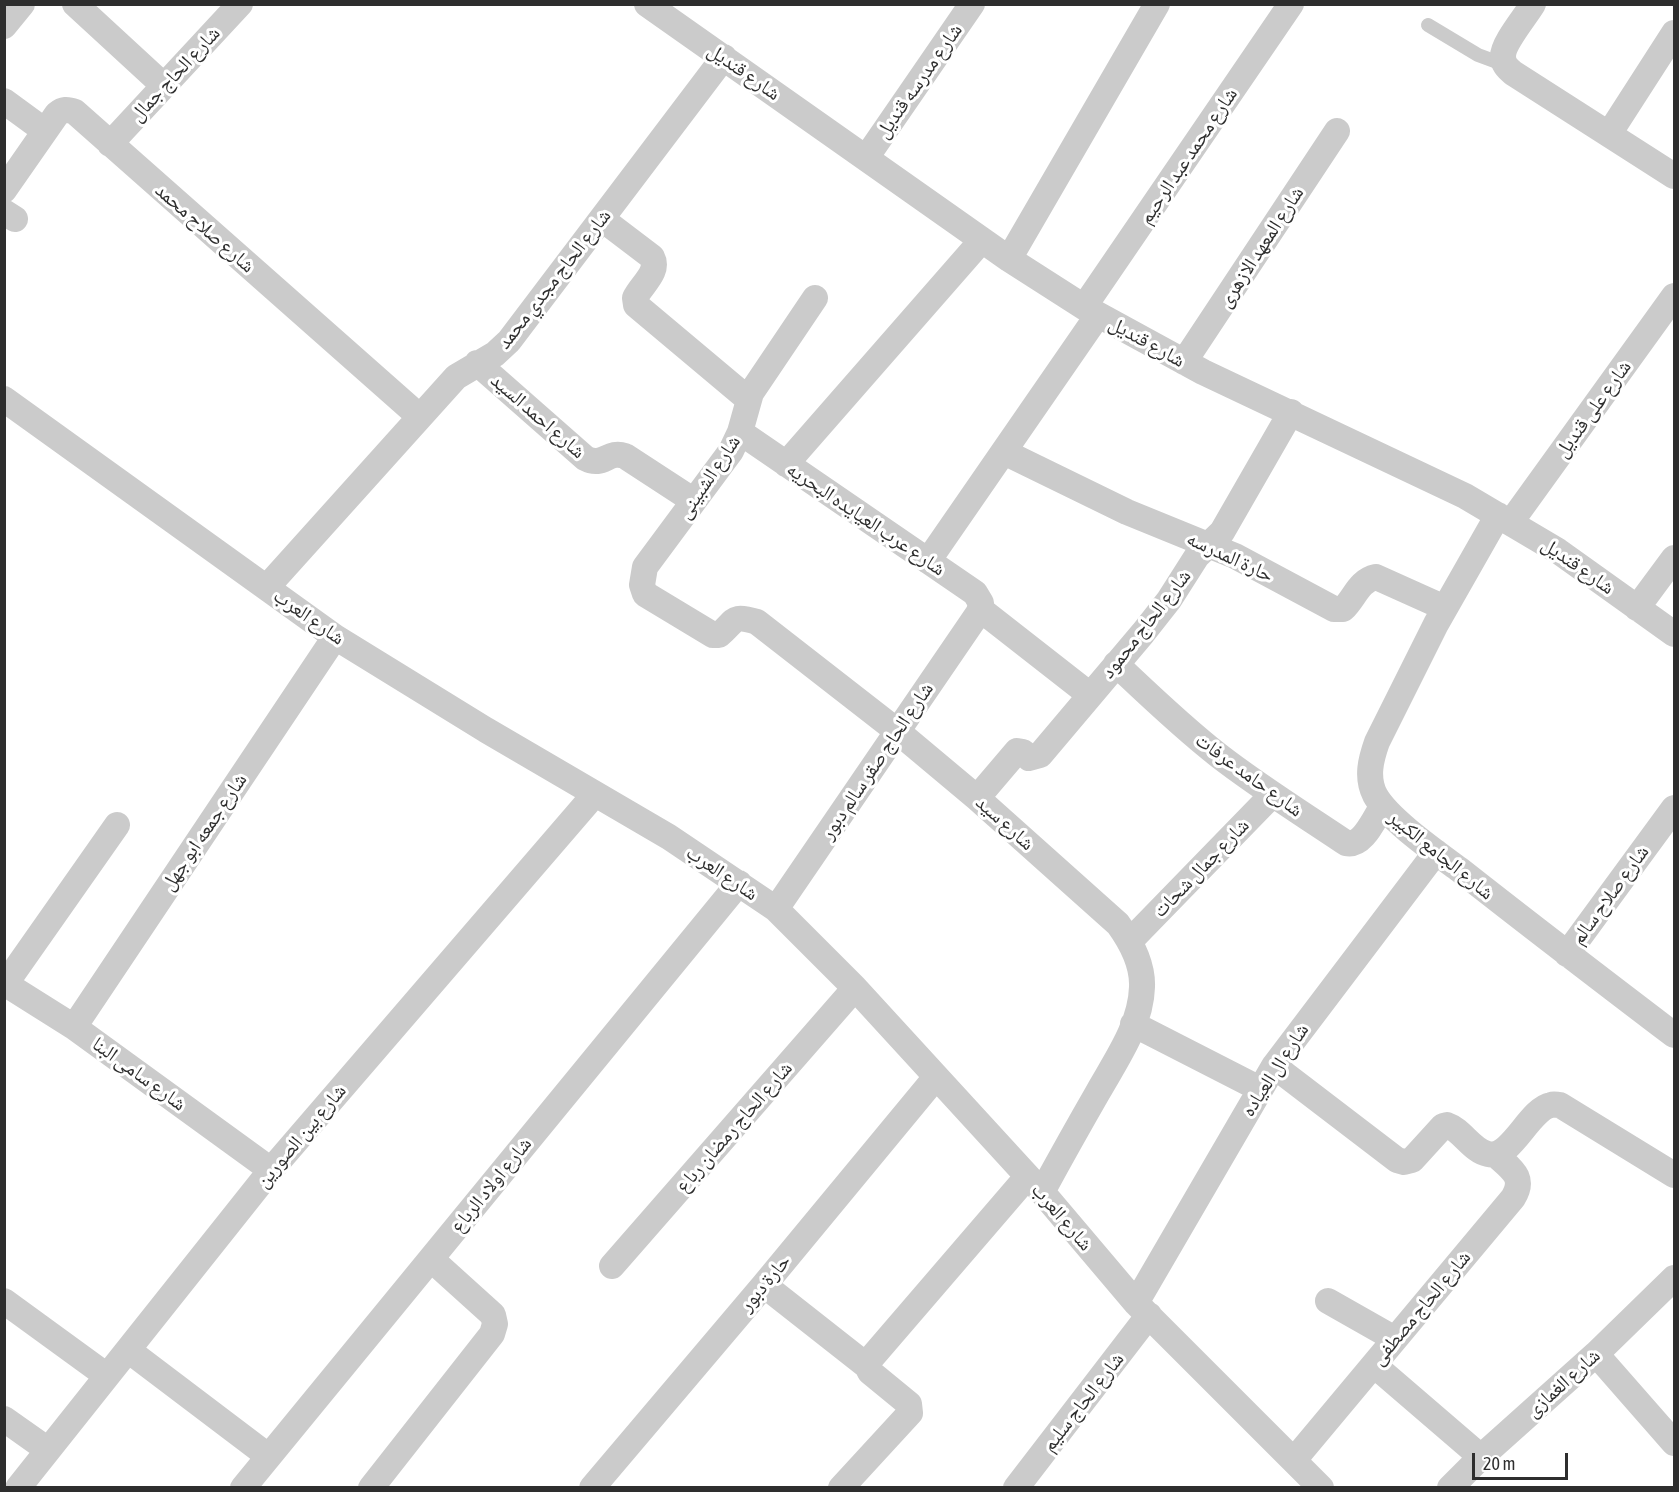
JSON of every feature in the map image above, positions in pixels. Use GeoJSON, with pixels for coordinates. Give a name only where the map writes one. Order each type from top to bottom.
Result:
{"type":"FeatureCollection","features":[{"type":"Feature","properties":{"kind":"street"},"geometry":{"type":"LineString","coordinates":[[4,27],[22,4]]}},
{"type":"Feature","properties":{"kind":"street"},"geometry":{"type":"LineString","coordinates":[[75,4],[163,85]]}},
{"type":"Feature","properties":{"kind":"street","name":"شارع الحاج جمال"},"geometry":{"type":"LineString","coordinates":[[110,144],[240,4]]}},
{"type":"Feature","properties":{"kind":"street","name":"شارع قنديل"},"geometry":{"type":"LineString","coordinates":[[647,4],[1009,259],[1091,311],[1184,362],[1422,475],[1504,518],[1558,550],[1674,634]]}},
{"type":"Feature","properties":{"kind":"street","name":"شارع مدرسه قنديل"},"geometry":{"type":"LineString","coordinates":[[866,158],[972,4]]}},
{"type":"Feature","properties":{"kind":"street"},"geometry":{"type":"LineString","coordinates":[[1009,259],[1157,4]]}},
{"type":"Feature","properties":{"kind":"street","name":"شارع محمد عبد الرحيم"},"geometry":{"type":"LineString","coordinates":[[928,561],[1004,452],[1091,311],[1291,4]]}},
{"type":"Feature","properties":{"kind":"street"},"geometry":{"type":"LineString","coordinates":[[1533,4],[1506,45],[1502,55],[1505,65],[1513,73],[1674,176]]}},
{"type":"Feature","properties":{"kind":"street"},"geometry":{"type":"LineString","coordinates":[[1609,134],[1674,33]]}},
{"type":"Feature","properties":{"kind":"street","name":"شارع الحاج مجدي محمد"},"geometry":{"type":"LineString","coordinates":[[267,587],[456,377],[495,354],[509,341],[724,57]]}},
{"type":"Feature","properties":{"kind":"street"},"geometry":{"type":"LineString","coordinates":[[4,101],[45,131]]}},
{"type":"Feature","properties":{"kind":"street","name":"شارع صلاح محمد"},"geometry":{"type":"LineString","coordinates":[[4,190],[57,114],[61,110],[68,109],[75,112],[420,417]]}},
{"type":"Feature","properties":{"kind":"street","name":"شارع المعهد الازهرى"},"geometry":{"type":"LineString","coordinates":[[1184,362],[1337,131]]}},
{"type":"Feature","properties":{"kind":"street"},"geometry":{"type":"LineString","coordinates":[[602,219],[652,257],[654,261],[653,271],[635,298],[636,305],[748,399]]}},
{"type":"Feature","properties":{"kind":"street"},"geometry":{"type":"LineString","coordinates":[[786,464],[982,240]]}},
{"type":"Feature","properties":{"kind":"street","name":"شارع على قنديل"},"geometry":{"type":"LineString","coordinates":[[1504,518],[1674,296]]}},
{"type":"Feature","properties":{"kind":"street","name":"شارع الشبينى"},"geometry":{"type":"LineString","coordinates":[[645,594],[642,585],[645,567],[730,451],[740,432],[748,399],[815,298]]}},
{"type":"Feature","properties":{"kind":"street","name":"شارع احمد السيد"},"geometry":{"type":"LineString","coordinates":[[477,363],[585,458],[601,462],[613,454],[625,456],[694,501]]}},
{"type":"Feature","properties":{"kind":"street","name":"شارع العرب"},"geometry":{"type":"LineString","coordinates":[[4,399],[335,637],[594,795],[669,837],[776,909],[855,988],[1034,1184],[1143,1309],[1322,1488]]}},
{"type":"Feature","properties":{"kind":"street","name":"شارع الحاج محمود"},"geometry":{"type":"LineString","coordinates":[[977,798],[1017,751],[1023,752],[1029,758],[1040,755],[1143,633],[1169,600],[1197,556],[1217,538],[1226,526],[1291,412]]}},
{"type":"Feature","properties":{"kind":"street","name":"شارع عرب العيايده البحريه"},"geometry":{"type":"LineString","coordinates":[[740,432],[975,593],[981,603],[980,610],[1090,695]]}},
{"type":"Feature","properties":{"kind":"street","name":"حارة المدرسه"},"geometry":{"type":"LineString","coordinates":[[1004,452],[1126,512],[1209,544],[1334,609],[1343,609],[1362,584],[1376,577],[1445,608]]}},
{"type":"Feature","properties":{"kind":"street","name":"شارع الجامع الكبير"},"geometry":{"type":"LineString","coordinates":[[1504,518],[1445,608],[1377,742],[1371,759],[1370,776],[1374,792],[1382,807],[1436,852],[1674,1035]]}},
{"type":"Feature","properties":{"kind":"street"},"geometry":{"type":"LineString","coordinates":[[1637,608],[1674,558]]}},
{"type":"Feature","properties":{"kind":"street","name":"شارع سيد"},"geometry":{"type":"LineString","coordinates":[[645,594],[713,635],[719,635],[729,623],[737,618],[757,622],[977,798],[1118,924],[1130,941],[1139,965],[1142,985],[1140,1005],[1133,1024],[1125,1042],[1034,1184]]}},
{"type":"Feature","properties":{"kind":"street","name":"شارع الحاج صقر سالم دبور"},"geometry":{"type":"LineString","coordinates":[[776,909],[980,610]]}},
{"type":"Feature","properties":{"kind":"street","name":"شارع جمعه ابو جهل"},"geometry":{"type":"LineString","coordinates":[[74,1027],[335,637]]}},
{"type":"Feature","properties":{"kind":"street","name":"شارع حامد عرفات"},"geometry":{"type":"LineString","coordinates":[[1116,664],[1218,755],[1272,795],[1346,843],[1351,844],[1360,840],[1382,807]]}},
{"type":"Feature","properties":{"kind":"street","name":"شارع بين الصورين"},"geometry":{"type":"LineString","coordinates":[[18,1488],[271,1170],[594,795]]}},
{"type":"Feature","properties":{"kind":"street","name":"شارع جمال شحات"},"geometry":{"type":"LineString","coordinates":[[1130,941],[1272,795]]}},
{"type":"Feature","properties":{"kind":"street","name":"شارع صلاح سالم"},"geometry":{"type":"LineString","coordinates":[[1567,954],[1674,808]]}},
{"type":"Feature","properties":{"kind":"street"},"geometry":{"type":"LineString","coordinates":[[5,984],[117,825]]}},
{"type":"Feature","properties":{"kind":"street","name":"شارع ال العياده"},"geometry":{"type":"LineString","coordinates":[[1143,1309],[1274,1066],[1436,852]]}},
{"type":"Feature","properties":{"kind":"street","name":"شارع اولاد الرباع"},"geometry":{"type":"LineString","coordinates":[[243,1488],[739,883]]}},
{"type":"Feature","properties":{"kind":"street","name":"شارع سامى البنا"},"geometry":{"type":"LineString","coordinates":[[5,984],[74,1027],[271,1170]]}},
{"type":"Feature","properties":{"kind":"street","name":"شارع الحاج رمضان رباع"},"geometry":{"type":"LineString","coordinates":[[612,1266],[855,988]]}},
{"type":"Feature","properties":{"kind":"street"},"geometry":{"type":"LineString","coordinates":[[1133,1024],[1260,1089]]}},
{"type":"Feature","properties":{"kind":"street"},"geometry":{"type":"LineString","coordinates":[[1274,1066],[1397,1160],[1404,1162],[1412,1160],[1443,1126],[1447,1125],[1486,1154],[1496,1155],[1504,1150],[1550,1104],[1560,1105],[1674,1175]]}},
{"type":"Feature","properties":{"kind":"street","name":"حارة دبور"},"geometry":{"type":"LineString","coordinates":[[591,1488],[764,1285],[936,1077]]}},
{"type":"Feature","properties":{"kind":"street","name":"شارع الحاج مصطفى"},"geometry":{"type":"LineString","coordinates":[[1294,1460],[1518,1190],[1519,1180],[1514,1172],[1496,1155]]}},
{"type":"Feature","properties":{"kind":"street"},"geometry":{"type":"LineString","coordinates":[[867,1366],[869,1359],[1034,1184]]}},
{"type":"Feature","properties":{"kind":"street"},"geometry":{"type":"LineString","coordinates":[[370,1488],[492,1334],[495,1324],[493,1315],[431,1258]]}},
{"type":"Feature","properties":{"kind":"street","name":"شارع الغمازى"},"geometry":{"type":"LineString","coordinates":[[1450,1488],[1480,1457],[1596,1354],[1674,1278]]}},
{"type":"Feature","properties":{"kind":"street"},"geometry":{"type":"LineString","coordinates":[[764,1285],[867,1366],[870,1372],[909,1404],[908,1416],[841,1488]]}},
{"type":"Feature","properties":{"kind":"street"},"geometry":{"type":"LineString","coordinates":[[4,1301],[107,1376]]}},
{"type":"Feature","properties":{"kind":"street"},"geometry":{"type":"LineString","coordinates":[[1328,1301],[1395,1339]]}},
{"type":"Feature","properties":{"kind":"street","name":"شارع الحاج سليم"},"geometry":{"type":"LineString","coordinates":[[1025,1484],[1143,1309]]}},
{"type":"Feature","properties":{"kind":"street"},"geometry":{"type":"LineString","coordinates":[[128,1350],[268,1456]]}},
{"type":"Feature","properties":{"kind":"street"},"geometry":{"type":"LineString","coordinates":[[1596,1354],[1674,1443]]}},
{"type":"Feature","properties":{"kind":"street"},"geometry":{"type":"LineString","coordinates":[[1374,1365],[1480,1457]]}},
{"type":"Feature","properties":{"kind":"street"},"geometry":{"type":"LineString","coordinates":[[4,1419],[48,1450]]}},
{"type":"Feature","properties":{"kind":"lane"},"geometry":{"type":"LineString","coordinates":[[1428,25],[1478,55],[1505,65]]}}]}
